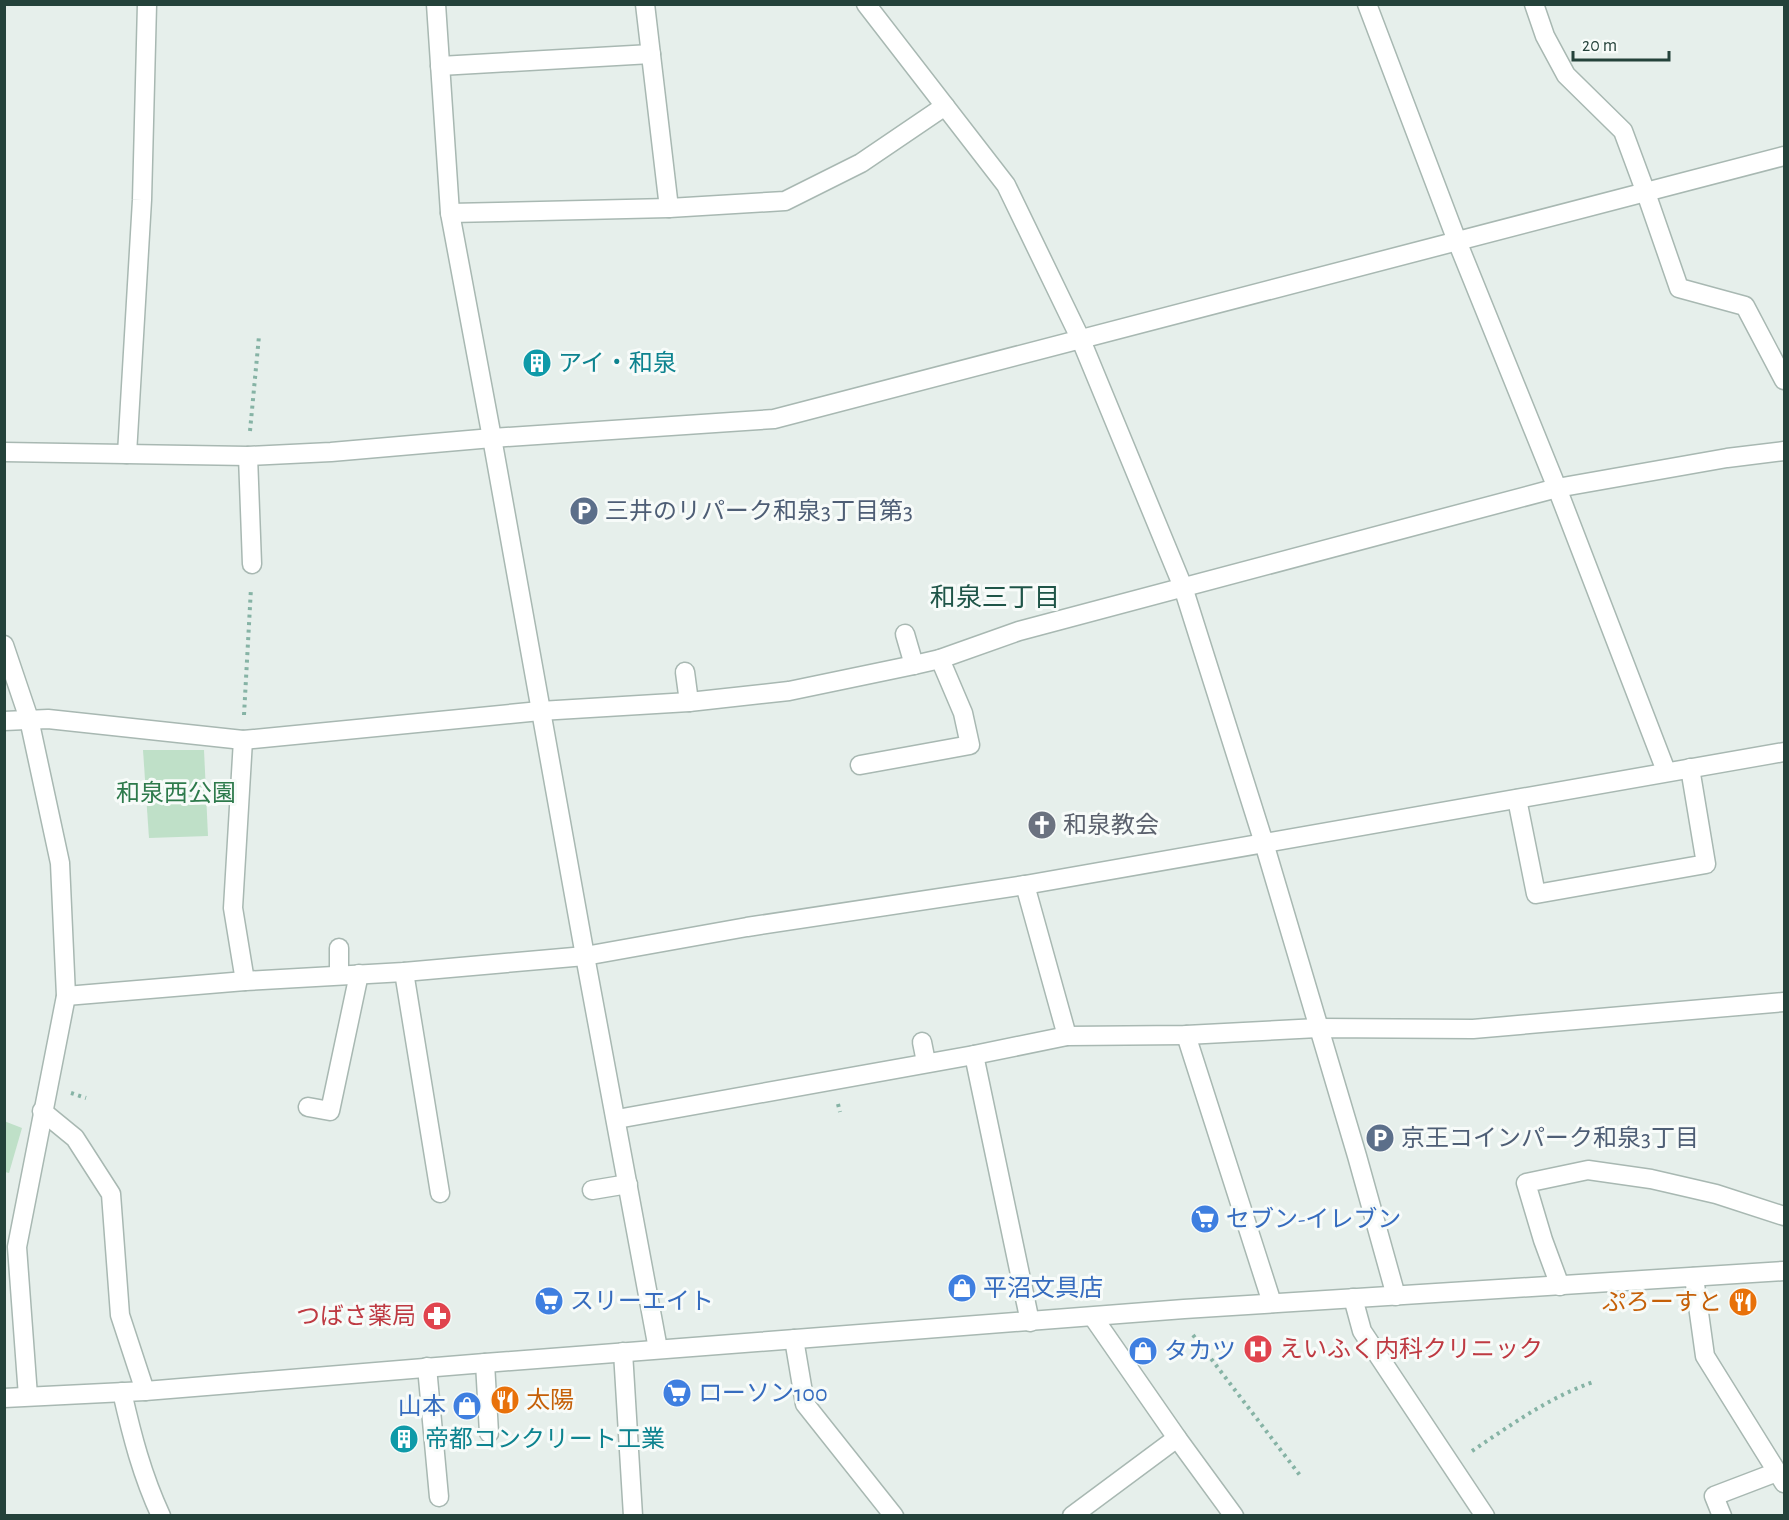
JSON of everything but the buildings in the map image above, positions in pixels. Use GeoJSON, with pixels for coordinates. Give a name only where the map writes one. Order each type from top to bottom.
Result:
{"type":"FeatureCollection","features":[{"type":"Feature","properties":{"kind":"street"},"geometry":{"type":"LineString","coordinates":[[127,454],[142,200],[147,4]]}},
{"type":"Feature","properties":{"kind":"street"},"geometry":{"type":"LineString","coordinates":[[436,4],[450,213],[658,1349]]}},
{"type":"Feature","properties":{"kind":"street"},"geometry":{"type":"LineString","coordinates":[[645,4],[669,208]]}},
{"type":"Feature","properties":{"kind":"street"},"geometry":{"type":"LineString","coordinates":[[866,4],[1006,185],[1081,340],[1183,587],[1263,843],[1357,1156],[1396,1296]]}},
{"type":"Feature","properties":{"kind":"street"},"geometry":{"type":"LineString","coordinates":[[1367,4],[1457,241],[1557,488],[1666,771]]}},
{"type":"Feature","properties":{"kind":"street"},"geometry":{"type":"LineString","coordinates":[[1534,4],[1545,36],[1566,75],[1623,131],[1679,288],[1745,306],[1785,380]]}},
{"type":"Feature","properties":{"kind":"street"},"geometry":{"type":"LineString","coordinates":[[440,66],[651,54]]}},
{"type":"Feature","properties":{"kind":"street"},"geometry":{"type":"LineString","coordinates":[[450,213],[669,208],[785,201],[861,163],[945,106]]}},
{"type":"Feature","properties":{"kind":"street"},"geometry":{"type":"LineString","coordinates":[[4,452],[248,456],[331,452],[492,438],[774,419],[1785,156]]}},
{"type":"Feature","properties":{"kind":"street"},"geometry":{"type":"LineString","coordinates":[[4,721],[29,719],[243,740],[540,711],[689,702],[789,691],[940,659],[1019,631],[1557,488],[1726,458],[1785,451]]}},
{"type":"Feature","properties":{"kind":"street"},"geometry":{"type":"LineString","coordinates":[[248,456],[252,564]]}},
{"type":"Feature","properties":{"kind":"street"},"geometry":{"type":"LineString","coordinates":[[905,634],[914,665]]}},
{"type":"Feature","properties":{"kind":"street"},"geometry":{"type":"LineString","coordinates":[[4,645],[29,719],[60,863],[66,996],[17,1247],[28,1396]]}},
{"type":"Feature","properties":{"kind":"street"},"geometry":{"type":"LineString","coordinates":[[860,765],[970,745],[963,713],[940,659]]}},
{"type":"Feature","properties":{"kind":"street"},"geometry":{"type":"LineString","coordinates":[[686,672],[689,702]]}},
{"type":"Feature","properties":{"kind":"street"},"geometry":{"type":"LineString","coordinates":[[243,740],[233,908],[245,981]]}},
{"type":"Feature","properties":{"kind":"street"},"geometry":{"type":"LineString","coordinates":[[66,996],[245,981],[404,972],[585,956],[747,927],[1025,885],[1785,752]]}},
{"type":"Feature","properties":{"kind":"street"},"geometry":{"type":"LineString","coordinates":[[1517,799],[1536,894],[1706,864],[1690,768]]}},
{"type":"Feature","properties":{"kind":"street"},"geometry":{"type":"LineString","coordinates":[[1025,885],[1067,1036]]}},
{"type":"Feature","properties":{"kind":"street"},"geometry":{"type":"LineString","coordinates":[[339,948],[339,975]]}},
{"type":"Feature","properties":{"kind":"street"},"geometry":{"type":"LineString","coordinates":[[404,972],[440,1194]]}},
{"type":"Feature","properties":{"kind":"street"},"geometry":{"type":"LineString","coordinates":[[308,1107],[330,1111],[359,974]]}},
{"type":"Feature","properties":{"kind":"street"},"geometry":{"type":"LineString","coordinates":[[617,1119],[974,1055],[1067,1036],[1186,1035],[1318,1028],[1473,1029],[1785,1002]]}},
{"type":"Feature","properties":{"kind":"street"},"geometry":{"type":"LineString","coordinates":[[1186,1035],[1272,1303]]}},
{"type":"Feature","properties":{"kind":"street"},"geometry":{"type":"LineString","coordinates":[[922,1042],[926,1062]]}},
{"type":"Feature","properties":{"kind":"street"},"geometry":{"type":"LineString","coordinates":[[974,1055],[1030,1322]]}},
{"type":"Feature","properties":{"kind":"street"},"geometry":{"type":"LineString","coordinates":[[42,1111],[75,1138],[111,1194],[120,1315],[146,1391]]}},
{"type":"Feature","properties":{"kind":"street"},"geometry":{"type":"LineString","coordinates":[[1560,1286],[1526,1183],[1588,1170],[1652,1179],[1716,1194],[1785,1216]]}},
{"type":"Feature","properties":{"kind":"street"},"geometry":{"type":"LineString","coordinates":[[592,1190],[628,1184]]}},
{"type":"Feature","properties":{"kind":"street"},"geometry":{"type":"LineString","coordinates":[[4,1398],[146,1391],[1184,1309],[1785,1271]]}},
{"type":"Feature","properties":{"kind":"street"},"geometry":{"type":"LineString","coordinates":[[1694,1277],[1705,1356],[1781,1477],[1714,1496],[1722,1515]]}},
{"type":"Feature","properties":{"kind":"street"},"geometry":{"type":"LineString","coordinates":[[1353,1298],[1362,1331],[1485,1515]]}},
{"type":"Feature","properties":{"kind":"street"},"geometry":{"type":"LineString","coordinates":[[1093,1317],[1234,1515]]}},
{"type":"Feature","properties":{"kind":"street"},"geometry":{"type":"LineString","coordinates":[[794,1339],[805,1404],[894,1515]]}},
{"type":"Feature","properties":{"kind":"street"},"geometry":{"type":"LineString","coordinates":[[623,1352],[633,1515]]}},
{"type":"Feature","properties":{"kind":"street"},"geometry":{"type":"LineString","coordinates":[[485,1363],[489,1433]]}},
{"type":"Feature","properties":{"kind":"street"},"geometry":{"type":"LineString","coordinates":[[427,1367],[439,1497]]}},
{"type":"Feature","properties":{"kind":"street"},"geometry":{"type":"LineString","coordinates":[[122,1392],[146,1483],[161,1515]]}},
{"type":"Feature","properties":{"kind":"street"},"geometry":{"type":"LineString","coordinates":[[1072,1515],[1177,1438]]}},
{"type":"Feature","properties":{"kind":"path"},"geometry":{"type":"LineString","coordinates":[[248,456],[259,336]]}},
{"type":"Feature","properties":{"kind":"path"},"geometry":{"type":"LineString","coordinates":[[243,740],[252,564]]}},
{"type":"Feature","properties":{"kind":"path"},"geometry":{"type":"LineString","coordinates":[[1184,1309],[1187,1326],[1302,1478]]}},
{"type":"Feature","properties":{"kind":"path"},"geometry":{"type":"LineString","coordinates":[[1451,1464],[1528,1413],[1565,1392],[1593,1382]]}},
{"type":"Feature","properties":{"kind":"green space","name":"和泉西公園"},"geometry":{"type":"Polygon","coordinates":[[[143,750],[204,750],[208,836],[149,838],[143,750]]]}},
{"type":"Feature","properties":{"kind":"green space"},"geometry":{"type":"Polygon","coordinates":[[[4,1121],[22,1128],[9,1173],[5,1172],[4,1121]]]}},
{"type":"Feature","properties":{"kind":"place","name":"アイ・和泉"},"geometry":{"type":"Point","coordinates":[537,363]}},
{"type":"Feature","properties":{"kind":"place","name":"三井のリパーク和泉3丁目第3"},"geometry":{"type":"Point","coordinates":[584,511]}},
{"type":"Feature","properties":{"kind":"place","name":"和泉教会"},"geometry":{"type":"Point","coordinates":[1042,825]}},
{"type":"Feature","properties":{"kind":"place","name":"京王コインパーク和泉3丁目"},"geometry":{"type":"Point","coordinates":[1380,1138]}},
{"type":"Feature","properties":{"kind":"place","name":"セブン-イレブン"},"geometry":{"type":"Point","coordinates":[1205,1219]}},
{"type":"Feature","properties":{"kind":"place","name":"平沼文具店"},"geometry":{"type":"Point","coordinates":[962,1288]}},
{"type":"Feature","properties":{"kind":"place","name":"スリーエイト"},"geometry":{"type":"Point","coordinates":[549,1301]}},
{"type":"Feature","properties":{"kind":"place","name":"ぷろーすと"},"geometry":{"type":"Point","coordinates":[1743,1302]}},
{"type":"Feature","properties":{"kind":"place","name":"つばさ薬局"},"geometry":{"type":"Point","coordinates":[437,1316]}},
{"type":"Feature","properties":{"kind":"place","name":"えいふく内科クリニック"},"geometry":{"type":"Point","coordinates":[1258,1349]}},
{"type":"Feature","properties":{"kind":"place","name":"タカツ"},"geometry":{"type":"Point","coordinates":[1143,1351]}},
{"type":"Feature","properties":{"kind":"place","name":"ローソン100"},"geometry":{"type":"Point","coordinates":[677,1393]}},
{"type":"Feature","properties":{"kind":"place","name":"太陽"},"geometry":{"type":"Point","coordinates":[505,1400]}},
{"type":"Feature","properties":{"kind":"place","name":"山本"},"geometry":{"type":"Point","coordinates":[467,1406]}},
{"type":"Feature","properties":{"kind":"place","name":"帝都コンクリート工業"},"geometry":{"type":"Point","coordinates":[404,1439]}},
{"type":"Feature","properties":{"kind":"district","name":"和泉三丁目"},"geometry":{"type":"Point","coordinates":[995,597]}}]}
